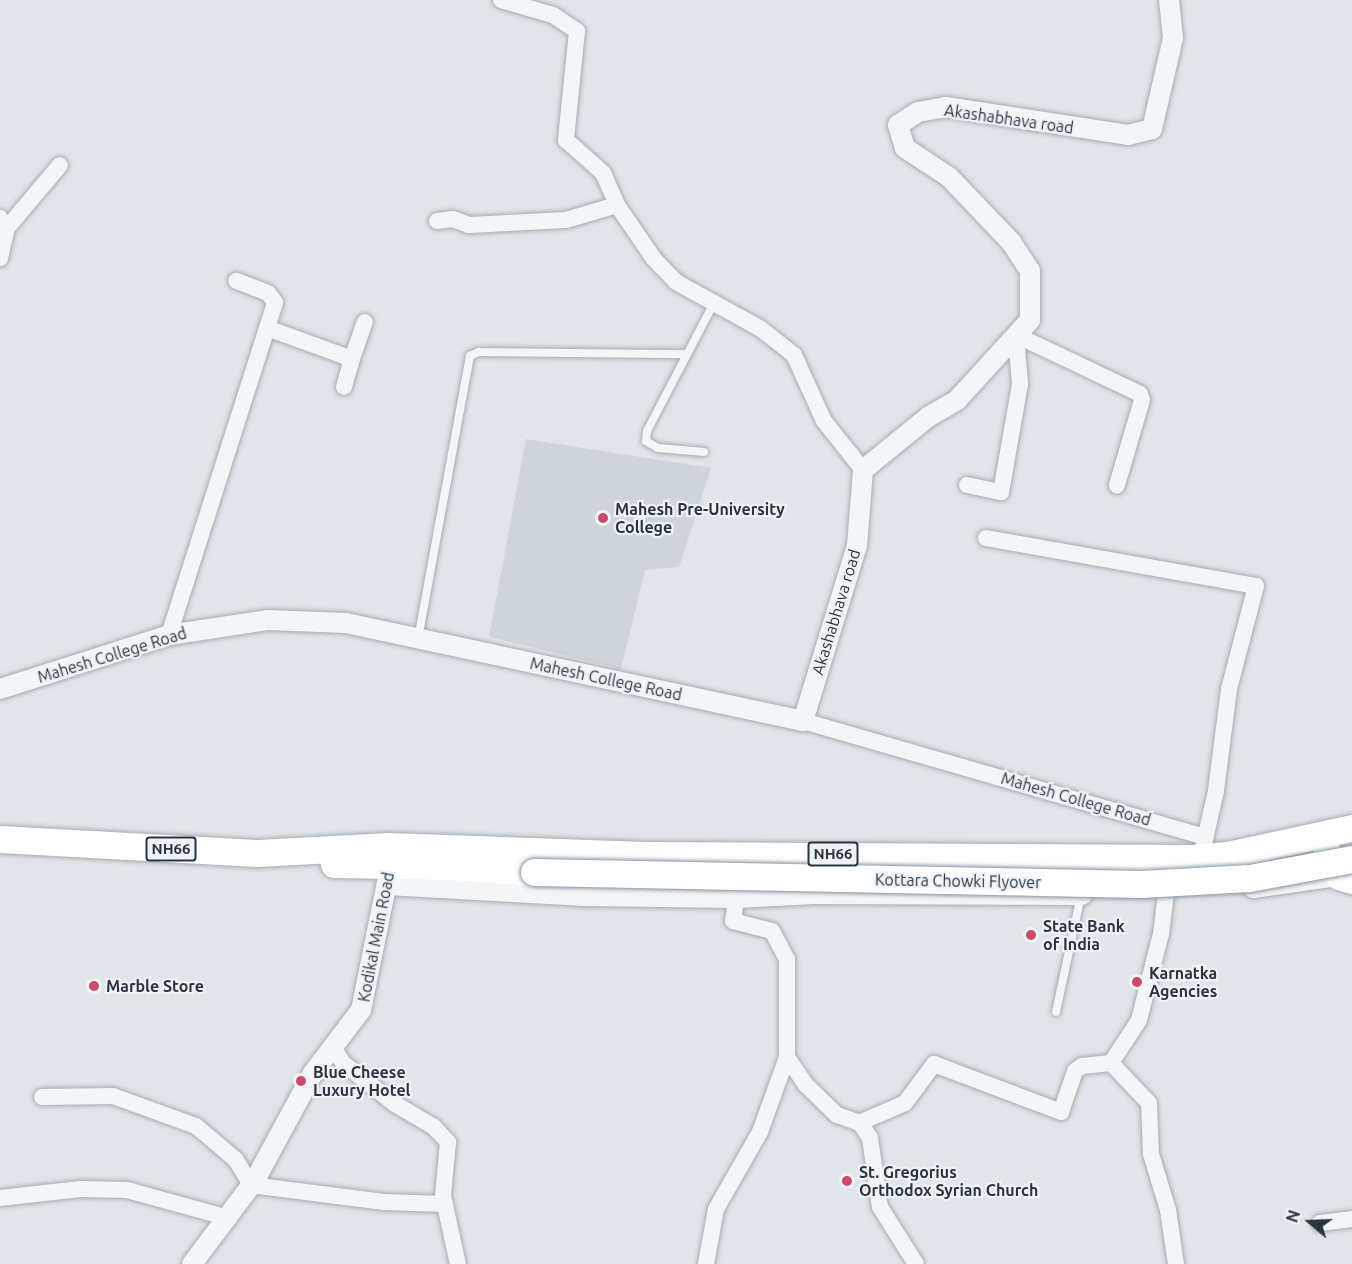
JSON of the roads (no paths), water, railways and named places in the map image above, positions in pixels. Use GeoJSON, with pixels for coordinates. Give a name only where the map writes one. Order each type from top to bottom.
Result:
{"type":"FeatureCollection","features":[{"type":"Feature","properties":{"kind":"highway","name":"NH66"},"geometry":{"type":"LineString","coordinates":[[0,856],[243,866],[389,865],[652,855],[1204,847],[1343,833]]}},
{"type":"Feature","properties":{"kind":"highway","name":"NH66"},"geometry":{"type":"LineString","coordinates":[[0,839],[257,853],[389,865]]}},
{"type":"Feature","properties":{"kind":"highway","name":"Kottara Chowki Flyover"},"geometry":{"type":"LineString","coordinates":[[389,865],[453,866],[534,872],[1141,884],[1349,873]]}},
{"type":"Feature","properties":{"kind":"main road"},"geometry":{"type":"LineString","coordinates":[[1343,833],[1349,873]]}},
{"type":"Feature","properties":{"kind":"street"},"geometry":{"type":"LineString","coordinates":[[501,0],[553,15],[577,31],[567,140],[603,174],[617,205],[666,273],[761,329],[794,354],[824,421],[863,470]]}},
{"type":"Feature","properties":{"kind":"street","name":"Akashabhava road"},"geometry":{"type":"LineString","coordinates":[[803,721],[857,546],[863,470],[928,417],[957,400],[1030,320],[1030,271],[1012,243],[949,177],[905,148],[898,125],[918,112],[946,107],[1128,135],[1152,129],[1173,38],[1169,0]]}},
{"type":"Feature","properties":{"kind":"street"},"geometry":{"type":"LineString","coordinates":[[0,258],[3,223],[60,165]]}},
{"type":"Feature","properties":{"kind":"street"},"geometry":{"type":"LineString","coordinates":[[437,221],[453,219],[469,225],[566,220],[617,205]]}},
{"type":"Feature","properties":{"kind":"street"},"geometry":{"type":"LineString","coordinates":[[169,635],[267,328],[273,297],[236,281]]}},
{"type":"Feature","properties":{"kind":"street"},"geometry":{"type":"LineString","coordinates":[[344,387],[365,322]]}},
{"type":"Feature","properties":{"kind":"street"},"geometry":{"type":"LineString","coordinates":[[267,328],[352,359]]}},
{"type":"Feature","properties":{"kind":"street"},"geometry":{"type":"LineString","coordinates":[[1016,335],[1140,394],[1142,400],[1117,484]]}},
{"type":"Feature","properties":{"kind":"street"},"geometry":{"type":"LineString","coordinates":[[967,485],[1001,492],[1020,384],[1016,335]]}},
{"type":"Feature","properties":{"kind":"street"},"geometry":{"type":"LineString","coordinates":[[986,538],[1256,586],[1229,689],[1216,791],[1204,847]]}},
{"type":"Feature","properties":{"kind":"street","name":"Mahesh College Road"},"geometry":{"type":"LineString","coordinates":[[0,689],[169,635],[267,620],[346,623],[803,721],[1204,847]]}},
{"type":"Feature","properties":{"kind":"street"},"geometry":{"type":"LineString","coordinates":[[389,865],[585,896],[736,898],[814,894],[1166,893],[1272,887],[1349,873]]}},
{"type":"Feature","properties":{"kind":"street","name":"Kodikal Main Road"},"geometry":{"type":"LineString","coordinates":[[192,1264],[229,1218],[251,1185],[313,1074],[362,1010],[389,865]]}},
{"type":"Feature","properties":{"kind":"street"},"geometry":{"type":"LineString","coordinates":[[1111,1063],[1139,1020],[1161,934],[1166,893]]}},
{"type":"Feature","properties":{"kind":"street"},"geometry":{"type":"LineString","coordinates":[[706,1264],[716,1209],[760,1132],[787,1057],[787,959],[772,931],[733,921],[736,898]]}},
{"type":"Feature","properties":{"kind":"street"},"geometry":{"type":"LineString","coordinates":[[334,1049],[343,1063],[395,1104],[434,1127],[448,1142],[445,1204],[458,1264]]}},
{"type":"Feature","properties":{"kind":"street"},"geometry":{"type":"LineString","coordinates":[[787,1057],[806,1085],[837,1115],[859,1123],[870,1138],[880,1207],[916,1264]]}},
{"type":"Feature","properties":{"kind":"street"},"geometry":{"type":"LineString","coordinates":[[859,1123],[905,1103],[934,1064],[1061,1112],[1075,1071],[1082,1066],[1111,1063]]}},
{"type":"Feature","properties":{"kind":"street"},"geometry":{"type":"LineString","coordinates":[[1111,1063],[1149,1103],[1151,1154],[1168,1210],[1176,1264]]}},
{"type":"Feature","properties":{"kind":"street"},"geometry":{"type":"LineString","coordinates":[[42,1097],[113,1096],[186,1122],[236,1160],[251,1185],[384,1202],[445,1204]]}},
{"type":"Feature","properties":{"kind":"street"},"geometry":{"type":"LineString","coordinates":[[0,1198],[80,1189],[127,1190],[229,1218]]}},
{"type":"Feature","properties":{"kind":"street"},"geometry":{"type":"LineString","coordinates":[[1320,1222],[1352,1219]]}},
{"type":"Feature","properties":{"kind":"lane"},"geometry":{"type":"LineString","coordinates":[[704,452],[658,448],[646,441],[647,431],[714,303]]}},
{"type":"Feature","properties":{"kind":"lane"},"geometry":{"type":"LineString","coordinates":[[418,639],[466,362],[470,356],[479,352],[687,354]]}},
{"type":"Feature","properties":{"kind":"lane"},"geometry":{"type":"LineString","coordinates":[[1056,1012],[1081,895]]}},
{"type":"Feature","properties":{"kind":"place","name":"Mahesh Pre-University College"},"geometry":{"type":"Point","coordinates":[603,518]}},
{"type":"Feature","properties":{"kind":"place","name":"State Bank of India"},"geometry":{"type":"Point","coordinates":[1031,935]}},
{"type":"Feature","properties":{"kind":"place","name":"Karnatka Agencies"},"geometry":{"type":"Point","coordinates":[1137,982]}},
{"type":"Feature","properties":{"kind":"place","name":"Marble Store"},"geometry":{"type":"Point","coordinates":[94,986]}},
{"type":"Feature","properties":{"kind":"place","name":"Blue Cheese Luxury Hotel"},"geometry":{"type":"Point","coordinates":[301,1081]}},
{"type":"Feature","properties":{"kind":"place","name":"St. Gregorius Orthodox Syrian Church"},"geometry":{"type":"Point","coordinates":[847,1181]}}]}
